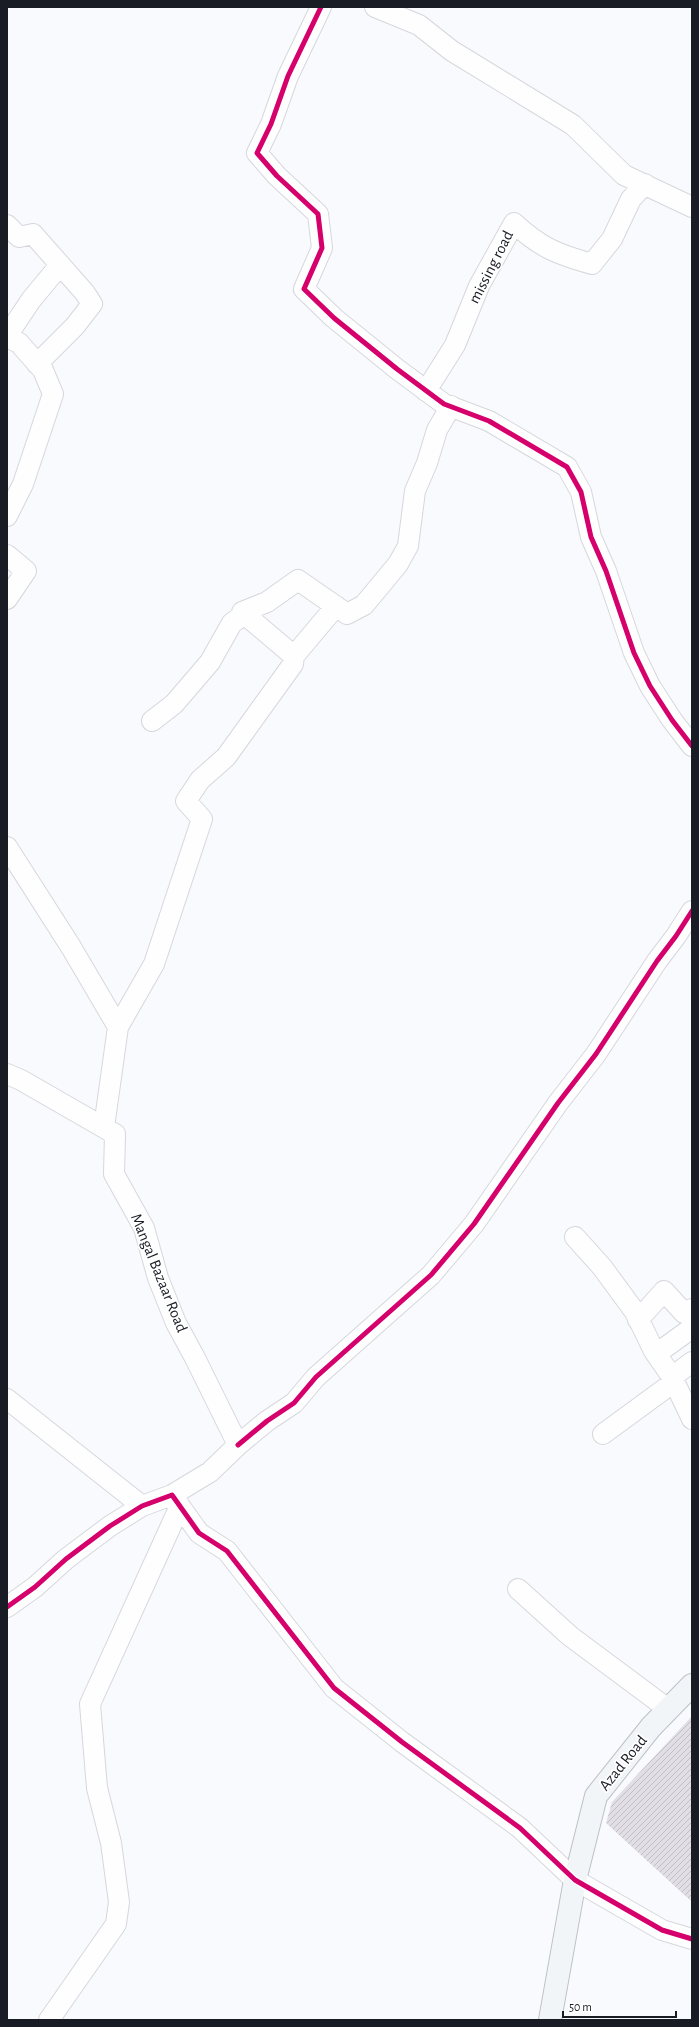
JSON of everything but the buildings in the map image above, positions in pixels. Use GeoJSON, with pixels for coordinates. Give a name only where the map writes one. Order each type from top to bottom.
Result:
{"type":"FeatureCollection","features":[{"type":"Feature","properties":{"kind":"main road","name":"Azad Road"},"geometry":{"type":"LineString","coordinates":[[550,2020],[575,1880],[596,1796],[668,1708],[692,1686]]}},
{"type":"Feature","properties":{"kind":"street"},"geometry":{"type":"LineString","coordinates":[[321,7],[307,40],[288,76],[271,124],[257,153],[277,176],[318,214],[322,248],[304,289],[334,318],[444,404],[489,421],[567,467],[581,492],[591,537],[606,571],[634,652],[650,686],[672,720],[692,746]]}},
{"type":"Feature","properties":{"kind":"street"},"geometry":{"type":"LineString","coordinates":[[375,7],[419,25],[452,51],[573,125],[624,175],[692,207]]}},
{"type":"Feature","properties":{"kind":"street","name":"missing road"},"geometry":{"type":"LineString","coordinates":[[426,391],[455,344],[479,286],[514,223],[533,240],[559,255],[592,264],[612,239],[631,199],[644,184]]}},
{"type":"Feature","properties":{"kind":"street"},"geometry":{"type":"LineString","coordinates":[[7,225],[19,237],[33,234],[85,293],[92,304],[75,326],[37,364]]}},
{"type":"Feature","properties":{"kind":"street"},"geometry":{"type":"LineString","coordinates":[[7,516],[23,484],[53,394],[43,370],[19,343],[7,337],[31,300],[60,265]]}},
{"type":"Feature","properties":{"kind":"street"},"geometry":{"type":"LineString","coordinates":[[294,656],[242,612],[267,602],[298,580],[347,614],[364,605],[398,564],[408,546],[415,491],[428,463],[437,430],[451,406]]}},
{"type":"Feature","properties":{"kind":"street"},"geometry":{"type":"LineString","coordinates":[[7,555],[26,571],[7,599]]}},
{"type":"Feature","properties":{"kind":"street"},"geometry":{"type":"LineString","coordinates":[[104,1127],[118,1027],[154,964],[202,819],[186,801],[200,780],[226,757],[293,664],[294,656],[336,606]]}},
{"type":"Feature","properties":{"kind":"street"},"geometry":{"type":"LineString","coordinates":[[152,721],[174,704],[210,662],[232,623],[245,614]]}},
{"type":"Feature","properties":{"kind":"street"},"geometry":{"type":"LineString","coordinates":[[7,847],[71,947],[118,1027]]}},
{"type":"Feature","properties":{"kind":"street"},"geometry":{"type":"LineString","coordinates":[[49,2020],[116,1924],[119,1902],[111,1843],[97,1788],[90,1704],[176,1501],[210,1472],[238,1445],[267,1421],[294,1403],[316,1377],[431,1275],[474,1224],[558,1103],[596,1054],[692,911]]}},
{"type":"Feature","properties":{"kind":"street","name":"Mangal Bazaar Road"},"geometry":{"type":"LineString","coordinates":[[7,1074],[21,1080],[115,1134],[114,1174],[144,1228],[158,1278],[176,1323],[238,1445]]}},
{"type":"Feature","properties":{"kind":"street"},"geometry":{"type":"LineString","coordinates":[[575,1237],[602,1267],[638,1320],[656,1354],[673,1379],[692,1419]]}},
{"type":"Feature","properties":{"kind":"street"},"geometry":{"type":"LineString","coordinates":[[638,1320],[664,1291],[684,1314],[692,1308]]}},
{"type":"Feature","properties":{"kind":"street"},"geometry":{"type":"LineString","coordinates":[[656,1354],[692,1328]]}},
{"type":"Feature","properties":{"kind":"street"},"geometry":{"type":"LineString","coordinates":[[603,1434],[673,1379],[692,1362]]}},
{"type":"Feature","properties":{"kind":"street"},"geometry":{"type":"LineString","coordinates":[[7,1399],[142,1506]]}},
{"type":"Feature","properties":{"kind":"street"},"geometry":{"type":"LineString","coordinates":[[7,1607],[35,1587],[66,1559],[104,1530],[142,1506],[176,1501]]}},
{"type":"Feature","properties":{"kind":"street"},"geometry":{"type":"LineString","coordinates":[[176,1501],[199,1533],[227,1551],[334,1688],[402,1742],[520,1828],[575,1880],[662,1930],[692,1939]]}},
{"type":"Feature","properties":{"kind":"street"},"geometry":{"type":"LineString","coordinates":[[518,1589],[570,1636],[668,1708]]}},
{"type":"Feature","properties":{"kind":"cycle path"},"geometry":{"type":"LineString","coordinates":[[321,7],[288,76],[271,124],[257,153],[277,176],[318,214],[322,248],[304,289],[334,318],[397,369],[444,404],[489,421],[567,467],[581,492],[591,537],[606,571],[634,653],[650,686],[672,720],[692,746]]}},
{"type":"Feature","properties":{"kind":"cycle path"},"geometry":{"type":"LineString","coordinates":[[238,1445],[267,1421],[294,1403],[316,1377],[431,1275],[474,1224],[558,1103],[596,1054],[692,911]]}},
{"type":"Feature","properties":{"kind":"cycle path"},"geometry":{"type":"LineString","coordinates":[[7,1607],[35,1587],[66,1559],[110,1526],[142,1506],[172,1495],[199,1533],[227,1551],[334,1688],[402,1742],[520,1828],[575,1880],[662,1930],[692,1939]]}}]}
